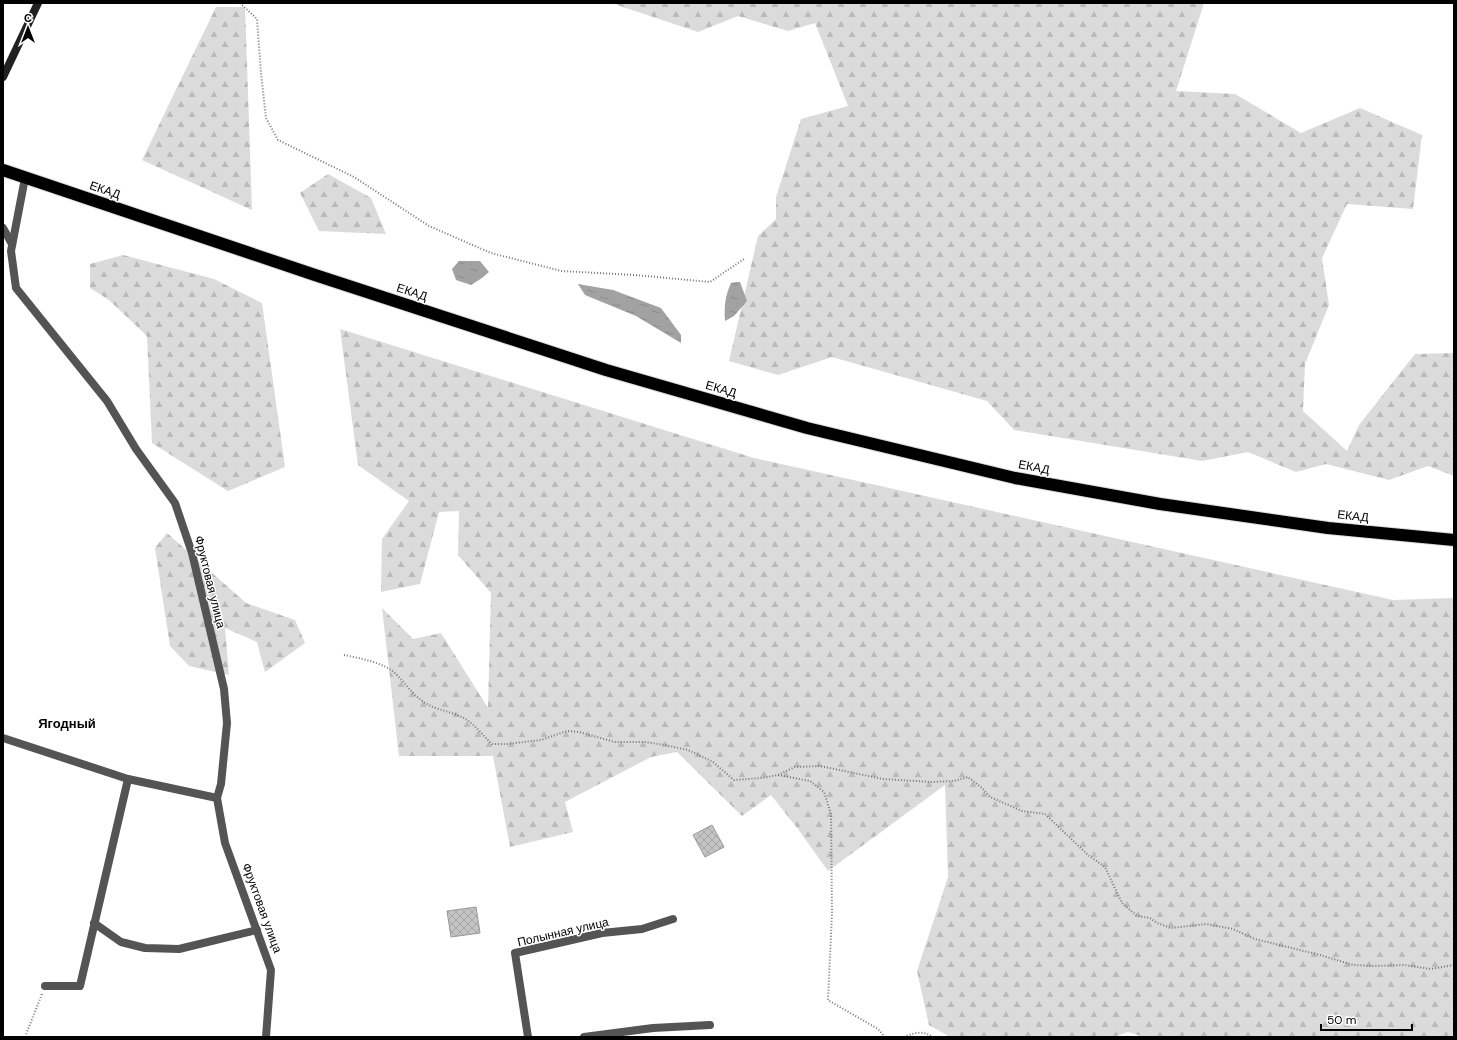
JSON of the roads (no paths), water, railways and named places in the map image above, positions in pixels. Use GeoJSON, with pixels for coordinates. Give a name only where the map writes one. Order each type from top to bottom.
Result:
{"type":"FeatureCollection","features":[{"type":"Feature","properties":{"kind":"highway","name":"ЕКАД"},"geometry":{"type":"LineString","coordinates":[[3,170],[315,275],[606,370],[807,428],[1015,478],[1160,504],[1328,528],[1454,540]]}},
{"type":"Feature","properties":{"kind":"street"},"geometry":{"type":"LineString","coordinates":[[3,77],[38,3]]}},
{"type":"Feature","properties":{"kind":"street","name":"Фруктовая улица"},"geometry":{"type":"LineString","coordinates":[[25,178],[11,251],[16,288],[107,401],[136,449],[175,504],[192,553],[224,689],[227,723],[221,784],[217,798],[225,843],[271,970],[266,1037]]}},
{"type":"Feature","properties":{"kind":"street"},"geometry":{"type":"LineString","coordinates":[[4,228],[12,244]]}},
{"type":"Feature","properties":{"kind":"street"},"geometry":{"type":"LineString","coordinates":[[3,738],[128,779],[217,798]]}},
{"type":"Feature","properties":{"kind":"street"},"geometry":{"type":"LineString","coordinates":[[45,986],[80,986],[128,779]]}},
{"type":"Feature","properties":{"kind":"street","name":"Полынная улица"},"geometry":{"type":"LineString","coordinates":[[528,1037],[516,953],[602,933],[642,929],[673,919]]}},
{"type":"Feature","properties":{"kind":"street"},"geometry":{"type":"LineString","coordinates":[[94,923],[121,942],[145,948],[179,949],[257,930]]}},
{"type":"Feature","properties":{"kind":"street"},"geometry":{"type":"LineString","coordinates":[[584,1037],[653,1028],[710,1025]]}},
{"type":"Feature","properties":{"kind":"water"},"geometry":{"type":"Polygon","coordinates":[[[459,261],[480,261],[489,272],[471,285],[456,280],[452,269],[459,261]]]}},
{"type":"Feature","properties":{"kind":"water"},"geometry":{"type":"Polygon","coordinates":[[[740,282],[747,301],[734,316],[725,321],[727,292],[731,283],[740,282]]]}},
{"type":"Feature","properties":{"kind":"water"},"geometry":{"type":"Polygon","coordinates":[[[578,284],[613,290],[661,308],[681,335],[681,343],[636,316],[585,295],[578,284]]]}},
{"type":"Feature","properties":{"kind":"district","name":"Ягодный"},"geometry":{"type":"Point","coordinates":[67,723]}}]}
